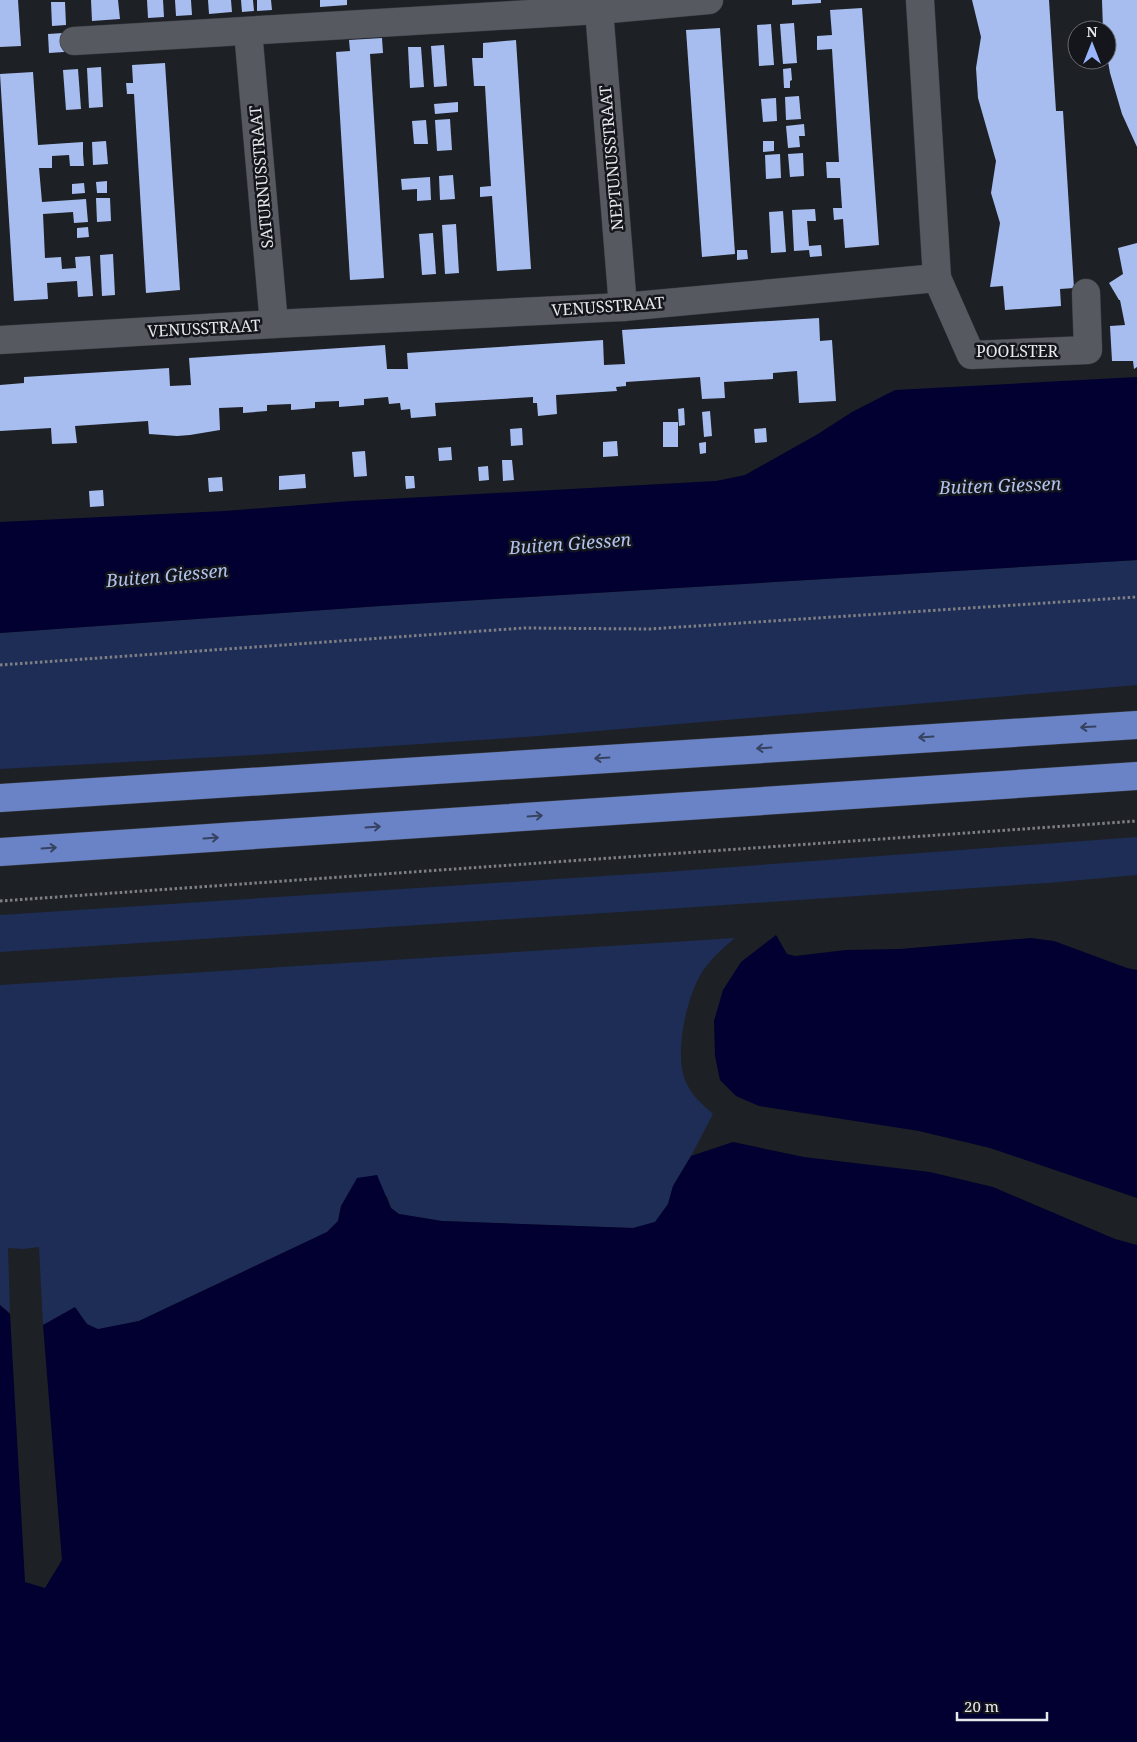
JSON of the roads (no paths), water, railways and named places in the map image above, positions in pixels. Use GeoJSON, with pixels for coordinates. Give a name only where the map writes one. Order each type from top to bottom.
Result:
{"type":"FeatureCollection","features":[{"type":"Feature","properties":{"kind":"highway"},"geometry":{"type":"LineString","coordinates":[[0,798],[846,742],[1137,725]]}},
{"type":"Feature","properties":{"kind":"highway"},"geometry":{"type":"LineString","coordinates":[[0,852],[1137,776]]}},
{"type":"Feature","properties":{"kind":"street"},"geometry":{"type":"LineString","coordinates":[[74,40],[598,10],[709,0]]}},
{"type":"Feature","properties":{"kind":"street"},"geometry":{"type":"LineString","coordinates":[[920,0],[938,278]]}},
{"type":"Feature","properties":{"kind":"street","name":"NEPTUNUSSTRAAT"},"geometry":{"type":"LineString","coordinates":[[598,10],[623,307]]}},
{"type":"Feature","properties":{"kind":"street","name":"SATURNUSSTRAAT"},"geometry":{"type":"LineString","coordinates":[[248,31],[274,324]]}},
{"type":"Feature","properties":{"kind":"street","name":"POOLSTER"},"geometry":{"type":"LineString","coordinates":[[938,278],[971,355],[1088,350],[1086,293]]}},
{"type":"Feature","properties":{"kind":"street","name":"VENUSSTRAAT"},"geometry":{"type":"LineString","coordinates":[[0,340],[623,307],[938,278]]}},
{"type":"Feature","properties":{"kind":"water","name":"Buiten Giessen"},"geometry":{"type":"Polygon","coordinates":[[[1137,377],[1137,560],[380,606],[0,633],[0,522],[225,511],[351,501],[716,481],[745,475],[818,434],[852,412],[895,390],[1137,377]]]}},
{"type":"Feature","properties":{"kind":"water"},"geometry":{"type":"Polygon","coordinates":[[[776,935],[787,954],[795,956],[846,950],[900,949],[1031,938],[1054,941],[1137,970],[1137,1198],[990,1148],[919,1131],[759,1106],[736,1096],[720,1080],[715,1056],[714,1021],[723,990],[741,962],[776,935]]]}},
{"type":"Feature","properties":{"kind":"water"},"geometry":{"type":"Polygon","coordinates":[[[733,1142],[804,1157],[930,1172],[993,1187],[1115,1239],[1137,1245],[1137,1742],[0,1742],[0,1305],[10,1314],[25,1582],[45,1588],[62,1560],[43,1325],[75,1307],[87,1324],[98,1329],[139,1321],[327,1232],[338,1221],[341,1206],[357,1178],[377,1175],[391,1208],[399,1214],[442,1221],[633,1228],[655,1222],[668,1204],[673,1186],[691,1156],[733,1142]]]}}]}
